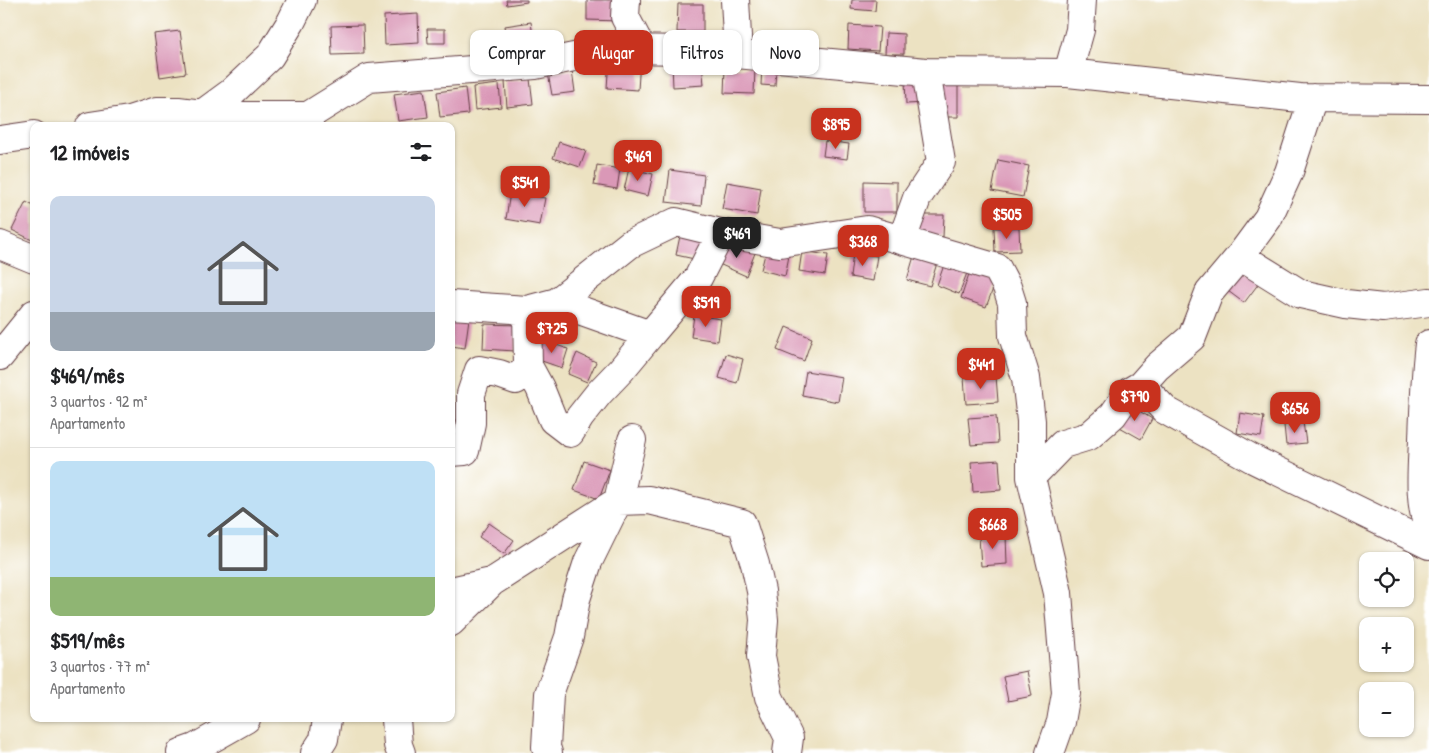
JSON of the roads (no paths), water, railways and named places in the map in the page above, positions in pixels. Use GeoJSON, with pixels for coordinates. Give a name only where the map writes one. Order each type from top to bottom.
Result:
{"type":"FeatureCollection","features":[{"type":"Feature","properties":{"kind":"street"},"geometry":{"type":"LineString","coordinates":[[202,114],[232,92],[270,56],[302,0]]}},
{"type":"Feature","properties":{"kind":"street"},"geometry":{"type":"LineString","coordinates":[[626,0],[625,17],[632,30]]}},
{"type":"Feature","properties":{"kind":"street"},"geometry":{"type":"LineString","coordinates":[[735,0],[737,30]]}},
{"type":"Feature","properties":{"kind":"street"},"geometry":{"type":"LineString","coordinates":[[1068,73],[1080,30],[1082,0]]}},
{"type":"Feature","properties":{"kind":"street"},"geometry":{"type":"LineString","coordinates":[[742,54],[926,72],[1068,73],[1300,98],[1425,94]]}},
{"type":"Feature","properties":{"kind":"street"},"geometry":{"type":"LineString","coordinates":[[116,122],[129,120],[157,110],[218,116],[308,116],[369,78],[535,66],[574,58]]}},
{"type":"Feature","properties":{"kind":"street"},"geometry":{"type":"LineString","coordinates":[[902,240],[917,198],[941,162],[926,72]]}},
{"type":"Feature","properties":{"kind":"street"},"geometry":{"type":"LineString","coordinates":[[1031,477],[1063,444],[1089,436],[1113,415],[1129,392],[1140,385],[1157,367],[1192,337],[1209,293],[1268,218],[1289,172],[1313,98]]}},
{"type":"Feature","properties":{"kind":"street"},"geometry":{"type":"LineString","coordinates":[[0,140],[30,136]]}},
{"type":"Feature","properties":{"kind":"street"},"geometry":{"type":"LineString","coordinates":[[455,305],[527,310],[557,302],[630,244],[676,222],[721,233],[780,243],[867,230],[997,268],[1008,286],[1012,303],[1013,336],[1026,378],[1031,421],[1031,477],[1058,593],[1066,693],[1061,722],[1050,753]]}},
{"type":"Feature","properties":{"kind":"street"},"geometry":{"type":"LineString","coordinates":[[527,310],[528,366],[540,388],[553,420],[570,433],[599,393],[621,370],[698,278],[721,233]]}},
{"type":"Feature","properties":{"kind":"street"},"geometry":{"type":"LineString","coordinates":[[0,245],[30,257]]}},
{"type":"Feature","properties":{"kind":"street"},"geometry":{"type":"LineString","coordinates":[[1240,256],[1301,294],[1346,304],[1383,308],[1429,302]]}},
{"type":"Feature","properties":{"kind":"street"},"geometry":{"type":"LineString","coordinates":[[557,302],[650,335]]}},
{"type":"Feature","properties":{"kind":"street"},"geometry":{"type":"LineString","coordinates":[[0,356],[30,319]]}},
{"type":"Feature","properties":{"kind":"street"},"geometry":{"type":"LineString","coordinates":[[1429,344],[1424,383],[1421,482],[1426,520],[1429,528]]}},
{"type":"Feature","properties":{"kind":"street"},"geometry":{"type":"LineString","coordinates":[[455,452],[465,451],[471,424],[471,394],[479,370],[516,380],[528,366]]}},
{"type":"Feature","properties":{"kind":"street"},"geometry":{"type":"LineString","coordinates":[[1140,385],[1165,410],[1253,459],[1429,545]]}},
{"type":"Feature","properties":{"kind":"street"},"geometry":{"type":"LineString","coordinates":[[548,753],[546,747],[549,694],[569,637],[576,599],[588,562],[618,502],[632,440]]}},
{"type":"Feature","properties":{"kind":"street"},"geometry":{"type":"LineString","coordinates":[[455,618],[492,582],[618,502],[649,500],[742,522],[761,591],[764,620],[761,656],[769,697],[792,748]]}},
{"type":"Feature","properties":{"kind":"street"},"geometry":{"type":"LineString","coordinates":[[455,589],[492,582]]}},
{"type":"Feature","properties":{"kind":"street"},"geometry":{"type":"LineString","coordinates":[[182,753],[195,748],[241,722]]}},
{"type":"Feature","properties":{"kind":"street"},"geometry":{"type":"LineString","coordinates":[[315,753],[324,740],[327,722]]}},
{"type":"Feature","properties":{"kind":"street"},"geometry":{"type":"LineString","coordinates":[[396,722],[398,746],[401,753]]}}]}
